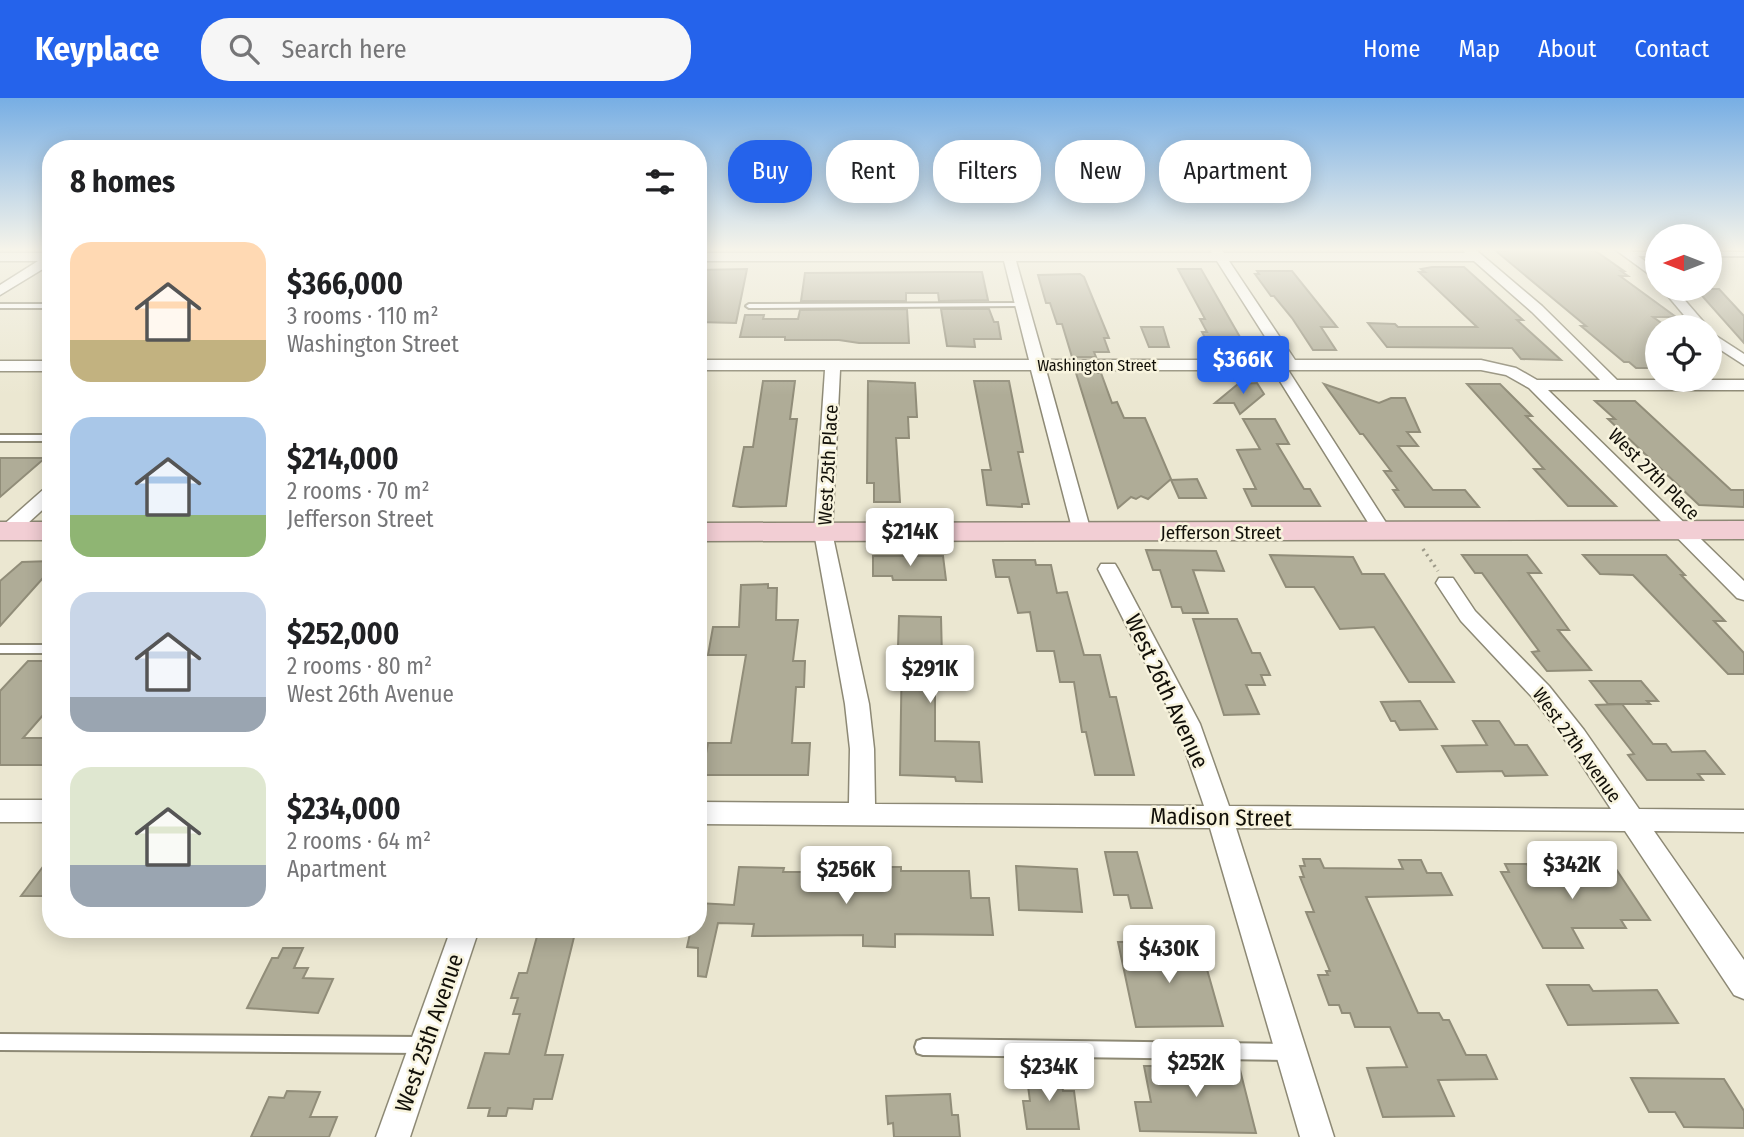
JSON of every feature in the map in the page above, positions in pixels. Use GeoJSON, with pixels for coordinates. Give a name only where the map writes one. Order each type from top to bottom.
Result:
{"type":"FeatureCollection","features":[{"type":"Feature","properties":{"kind":"street"},"geometry":{"type":"LineString","coordinates":[[1019,298],[1082,532]]}},
{"type":"Feature","properties":{"kind":"street"},"geometry":{"type":"LineString","coordinates":[[1245,298],[1383,532]]}},
{"type":"Feature","properties":{"kind":"street"},"geometry":{"type":"LineString","coordinates":[[1525,298],[1613,385]]}},
{"type":"Feature","properties":{"kind":"street"},"geometry":{"type":"LineString","coordinates":[[1678,301],[1691,315]]}},
{"type":"Feature","properties":{"kind":"street"},"geometry":{"type":"LineString","coordinates":[[1722,345],[1744,361]]}},
{"type":"Feature","properties":{"kind":"street","name":"Washington Street"},"geometry":{"type":"LineString","coordinates":[[707,365],[1488,366],[1511,371],[1535,385],[1744,385]]}},
{"type":"Feature","properties":{"kind":"street","name":"West 25th Place"},"geometry":{"type":"LineString","coordinates":[[833,365],[824,532],[857,704],[862,749],[862,814]]}},
{"type":"Feature","properties":{"kind":"street"},"geometry":{"type":"LineString","coordinates":[[0,366],[42,366]]}},
{"type":"Feature","properties":{"kind":"street","name":"West 27th Place"},"geometry":{"type":"LineString","coordinates":[[1535,385],[1744,593]]}},
{"type":"Feature","properties":{"kind":"street"},"geometry":{"type":"LineString","coordinates":[[3,533],[42,500]]}},
{"type":"Feature","properties":{"kind":"street","name":"Jefferson Street"},"geometry":{"type":"LineString","coordinates":[[707,532],[1744,530]]}},
{"type":"Feature","properties":{"kind":"street"},"geometry":{"type":"LineString","coordinates":[[3,533],[42,531]]}},
{"type":"Feature","properties":{"kind":"street","name":"West 26th Avenue"},"geometry":{"type":"LineString","coordinates":[[1108,569],[1188,724],[1204,765],[1317,1137]]}},
{"type":"Feature","properties":{"kind":"street","name":"West 27th Avenue"},"geometry":{"type":"LineString","coordinates":[[1446,583],[1474,623],[1555,709],[1744,985]]}},
{"type":"Feature","properties":{"kind":"street"},"geometry":{"type":"LineString","coordinates":[[0,811],[42,811]]}},
{"type":"Feature","properties":{"kind":"street","name":"Madison Street"},"geometry":{"type":"LineString","coordinates":[[707,813],[1744,821]]}},
{"type":"Feature","properties":{"kind":"street","name":"West 25th Avenue"},"geometry":{"type":"LineString","coordinates":[[393,1137],[462,938]]}},
{"type":"Feature","properties":{"kind":"lane"},"geometry":{"type":"LineString","coordinates":[[749,306],[1021,305]]}},
{"type":"Feature","properties":{"kind":"lane"},"geometry":{"type":"LineString","coordinates":[[0,306],[42,306]]}},
{"type":"Feature","properties":{"kind":"lane"},"geometry":{"type":"LineString","coordinates":[[0,438],[42,438]]}},
{"type":"Feature","properties":{"kind":"lane"},"geometry":{"type":"LineString","coordinates":[[0,649],[42,649]]}},
{"type":"Feature","properties":{"kind":"lane"},"geometry":{"type":"LineString","coordinates":[[0,1042],[425,1045]]}},
{"type":"Feature","properties":{"kind":"lane"},"geometry":{"type":"LineString","coordinates":[[923,1048],[1291,1052]]}},
{"type":"Feature","properties":{"kind":"path"},"geometry":{"type":"LineString","coordinates":[[1412,532],[1446,583]]}},
{"type":"Feature","properties":{"kind":"building"},"geometry":{"type":"Polygon","coordinates":[[[707,298],[741,298],[736,323],[707,322],[707,298]]]}},
{"type":"Feature","properties":{"kind":"building"},"geometry":{"type":"Polygon","coordinates":[[[801,298],[906,298],[906,301],[801,301],[801,298]]]}},
{"type":"Feature","properties":{"kind":"building"},"geometry":{"type":"Polygon","coordinates":[[[939,298],[988,300],[939,301],[939,298]]]}},
{"type":"Feature","properties":{"kind":"building"},"geometry":{"type":"Polygon","coordinates":[[[1045,298],[1093,298],[1109,338],[1104,338],[1109,352],[1094,352],[1096,357],[1072,357],[1062,324],[1057,324],[1050,303],[1046,303],[1045,298]]]}},
{"type":"Feature","properties":{"kind":"building"},"geometry":{"type":"Polygon","coordinates":[[[1194,298],[1218,298],[1248,351],[1212,351],[1202,332],[1207,332],[1200,319],[1205,319],[1194,298]]]}},
{"type":"Feature","properties":{"kind":"building"},"geometry":{"type":"Polygon","coordinates":[[[1276,298],[1314,298],[1337,327],[1321,327],[1336,350],[1313,350],[1276,298]]]}},
{"type":"Feature","properties":{"kind":"building"},"geometry":{"type":"Polygon","coordinates":[[[1447,298],[1499,298],[1523,320],[1517,320],[1561,360],[1521,359],[1512,348],[1387,347],[1368,323],[1395,324],[1398,327],[1477,327],[1447,298]]]}},
{"type":"Feature","properties":{"kind":"building"},"geometry":{"type":"Polygon","coordinates":[[[1553,298],[1645,298],[1645,301],[1654,301],[1673,315],[1645,315],[1645,368],[1636,368],[1629,362],[1624,362],[1581,326],[1586,326],[1553,298]]]}},
{"type":"Feature","properties":{"kind":"building"},"geometry":{"type":"Polygon","coordinates":[[[1728,298],[1744,316],[1744,343],[1722,315],[1707,301],[1728,298]]]}},
{"type":"Feature","properties":{"kind":"building"},"geometry":{"type":"Polygon","coordinates":[[[907,309],[909,343],[740,337],[745,315],[764,315],[763,319],[798,319],[800,310],[907,309]]]}},
{"type":"Feature","properties":{"kind":"building"},"geometry":{"type":"Polygon","coordinates":[[[941,309],[989,309],[994,322],[998,322],[1001,339],[974,339],[975,347],[947,346],[941,309]]]}},
{"type":"Feature","properties":{"kind":"building"},"geometry":{"type":"Polygon","coordinates":[[[1141,327],[1163,327],[1169,347],[1149,347],[1141,327]]]}},
{"type":"Feature","properties":{"kind":"building"},"geometry":{"type":"Polygon","coordinates":[[[1076,373],[1101,373],[1112,403],[1117,402],[1124,418],[1145,418],[1171,479],[1148,499],[1141,496],[1136,499],[1131,497],[1118,508],[1076,373]]]}},
{"type":"Feature","properties":{"kind":"building"},"geometry":{"type":"Polygon","coordinates":[[[763,381],[795,381],[790,419],[797,419],[786,506],[733,506],[744,447],[753,447],[763,381]]]}},
{"type":"Feature","properties":{"kind":"building"},"geometry":{"type":"Polygon","coordinates":[[[868,381],[915,383],[917,417],[908,417],[909,438],[896,438],[900,502],[874,502],[874,483],[867,483],[868,381]]]}},
{"type":"Feature","properties":{"kind":"building"},"geometry":{"type":"Polygon","coordinates":[[[974,381],[1009,381],[1023,452],[1018,452],[1029,504],[1022,504],[1022,507],[987,505],[982,470],[991,470],[974,381]]]}},
{"type":"Feature","properties":{"kind":"building"},"geometry":{"type":"Polygon","coordinates":[[[1257,383],[1264,394],[1240,414],[1234,403],[1215,403],[1238,384],[1257,383]]]}},
{"type":"Feature","properties":{"kind":"building"},"geometry":{"type":"Polygon","coordinates":[[[1324,384],[1379,403],[1391,398],[1405,398],[1420,432],[1407,432],[1418,446],[1398,446],[1433,490],[1465,490],[1479,507],[1405,507],[1393,490],[1398,490],[1384,471],[1391,471],[1324,384]]]}},
{"type":"Feature","properties":{"kind":"building"},"geometry":{"type":"Polygon","coordinates":[[[1467,384],[1500,384],[1532,416],[1526,416],[1616,506],[1568,506],[1534,469],[1544,469],[1467,384]]]}},
{"type":"Feature","properties":{"kind":"building"},"geometry":{"type":"Polygon","coordinates":[[[1595,401],[1635,401],[1731,490],[1744,490],[1744,507],[1699,505],[1608,419],[1615,419],[1595,401]]]}},
{"type":"Feature","properties":{"kind":"building"},"geometry":{"type":"Polygon","coordinates":[[[1243,419],[1275,419],[1289,444],[1277,444],[1304,489],[1310,489],[1320,506],[1252,506],[1244,489],[1256,489],[1237,450],[1260,449],[1243,419]]]}},
{"type":"Feature","properties":{"kind":"building"},"geometry":{"type":"Polygon","coordinates":[[[0,458],[42,458],[42,461],[0,497],[0,458]]]}},
{"type":"Feature","properties":{"kind":"building"},"geometry":{"type":"Polygon","coordinates":[[[1197,479],[1206,498],[1179,498],[1171,480],[1197,479]]]}},
{"type":"Feature","properties":{"kind":"building"},"geometry":{"type":"Polygon","coordinates":[[[1146,550],[1216,551],[1224,571],[1193,570],[1208,613],[1183,613],[1181,607],[1172,607],[1160,570],[1153,570],[1146,550]]]}},
{"type":"Feature","properties":{"kind":"building"},"geometry":{"type":"Polygon","coordinates":[[[1270,555],[1353,557],[1362,574],[1384,574],[1454,682],[1409,682],[1374,627],[1340,629],[1314,587],[1286,587],[1270,555]]]}},
{"type":"Feature","properties":{"kind":"building"},"geometry":{"type":"Polygon","coordinates":[[[1462,555],[1527,555],[1541,573],[1528,573],[1569,630],[1558,630],[1591,670],[1547,671],[1532,652],[1539,651],[1482,573],[1475,573],[1462,555]]]}},
{"type":"Feature","properties":{"kind":"building"},"geometry":{"type":"Polygon","coordinates":[[[1583,555],[1666,555],[1685,575],[1681,575],[1725,621],[1714,621],[1744,653],[1744,674],[1728,674],[1633,575],[1600,574],[1583,555]]]}},
{"type":"Feature","properties":{"kind":"building"},"geometry":{"type":"Polygon","coordinates":[[[873,556],[943,556],[946,580],[893,580],[892,576],[873,576],[873,556]]]}},
{"type":"Feature","properties":{"kind":"building"},"geometry":{"type":"Polygon","coordinates":[[[993,560],[1035,560],[1036,565],[1051,565],[1057,593],[1067,592],[1084,655],[1100,655],[1110,697],[1116,697],[1134,775],[1095,775],[1086,732],[1082,732],[1074,682],[1060,682],[1054,651],[1037,651],[1030,612],[1018,613],[1009,577],[996,577],[993,560]]]}},
{"type":"Feature","properties":{"kind":"building"},"geometry":{"type":"Polygon","coordinates":[[[42,561],[42,579],[0,626],[0,581],[22,562],[42,561]]]}},
{"type":"Feature","properties":{"kind":"building"},"geometry":{"type":"Polygon","coordinates":[[[768,584],[768,588],[777,588],[776,620],[798,620],[793,661],[805,661],[804,687],[796,687],[792,743],[810,743],[808,775],[707,775],[708,743],[731,743],[746,655],[708,655],[713,627],[739,627],[741,585],[768,584]]]}},
{"type":"Feature","properties":{"kind":"building"},"geometry":{"type":"Polygon","coordinates":[[[899,616],[941,617],[942,657],[968,657],[970,680],[935,680],[935,741],[979,742],[982,782],[956,781],[955,777],[900,775],[902,647],[898,647],[899,616]]]}},
{"type":"Feature","properties":{"kind":"building"},"geometry":{"type":"Polygon","coordinates":[[[1193,619],[1237,619],[1252,653],[1260,653],[1270,675],[1261,675],[1265,685],[1246,685],[1259,714],[1224,715],[1193,619]]]}},
{"type":"Feature","properties":{"kind":"building"},"geometry":{"type":"Polygon","coordinates":[[[28,661],[42,661],[42,716],[23,738],[42,738],[42,765],[0,765],[0,691],[28,661]]]}},
{"type":"Feature","properties":{"kind":"building"},"geometry":{"type":"Polygon","coordinates":[[[1590,681],[1641,681],[1658,701],[1647,701],[1650,704],[1608,704],[1590,681]]]}},
{"type":"Feature","properties":{"kind":"building"},"geometry":{"type":"Polygon","coordinates":[[[1420,701],[1437,729],[1400,730],[1395,721],[1391,721],[1381,702],[1420,701]]]}},
{"type":"Feature","properties":{"kind":"building"},"geometry":{"type":"Polygon","coordinates":[[[1622,704],[1653,744],[1666,744],[1672,752],[1705,751],[1724,774],[1698,774],[1703,780],[1647,780],[1628,755],[1634,754],[1596,705],[1622,704]]]}},
{"type":"Feature","properties":{"kind":"building"},"geometry":{"type":"Polygon","coordinates":[[[1473,721],[1499,721],[1515,745],[1527,745],[1547,775],[1505,776],[1502,771],[1457,772],[1442,746],[1487,745],[1473,721]]]}},
{"type":"Feature","properties":{"kind":"building"},"geometry":{"type":"Polygon","coordinates":[[[1105,852],[1137,852],[1152,908],[1131,908],[1128,895],[1114,895],[1105,852]]]}},
{"type":"Feature","properties":{"kind":"building"},"geometry":{"type":"Polygon","coordinates":[[[1303,859],[1320,859],[1324,868],[1403,869],[1399,860],[1421,860],[1427,873],[1441,873],[1452,895],[1366,897],[1418,1013],[1439,1013],[1443,1020],[1449,1020],[1466,1055],[1486,1055],[1497,1079],[1438,1080],[1454,1116],[1383,1117],[1367,1068],[1407,1067],[1390,1027],[1355,1027],[1350,1013],[1342,1013],[1339,1005],[1329,1005],[1318,975],[1328,975],[1326,971],[1330,971],[1306,912],[1314,912],[1300,877],[1304,877],[1300,866],[1305,866],[1303,859]]]}},
{"type":"Feature","properties":{"kind":"building"},"geometry":{"type":"Polygon","coordinates":[[[1584,863],[1612,863],[1650,920],[1621,920],[1626,928],[1572,928],[1583,948],[1543,948],[1501,872],[1509,872],[1505,864],[1527,864],[1530,870],[1588,869],[1584,863]]]}},
{"type":"Feature","properties":{"kind":"building"},"geometry":{"type":"Polygon","coordinates":[[[1016,866],[1077,869],[1082,912],[1019,910],[1016,866]]]}},
{"type":"Feature","properties":{"kind":"building"},"geometry":{"type":"Polygon","coordinates":[[[739,867],[784,868],[783,872],[831,872],[831,869],[865,867],[901,867],[901,871],[969,871],[971,898],[989,898],[993,935],[895,934],[895,947],[863,946],[863,935],[752,936],[754,924],[718,923],[706,977],[698,976],[698,948],[687,947],[689,938],[707,938],[707,904],[734,905],[739,867]]]}},
{"type":"Feature","properties":{"kind":"building"},"geometry":{"type":"Polygon","coordinates":[[[42,868],[42,896],[21,896],[42,868]]]}},
{"type":"Feature","properties":{"kind":"building"},"geometry":{"type":"Polygon","coordinates":[[[537,938],[574,938],[545,1055],[563,1055],[552,1099],[534,1099],[532,1109],[508,1108],[506,1116],[488,1116],[490,1108],[468,1108],[485,1053],[509,1054],[520,1014],[513,1014],[518,998],[511,998],[519,973],[527,973],[537,938]]]}},
{"type":"Feature","properties":{"kind":"building"},"geometry":{"type":"Polygon","coordinates":[[[1199,941],[1223,1026],[1136,1027],[1118,942],[1199,941]]]}},
{"type":"Feature","properties":{"kind":"building"},"geometry":{"type":"Polygon","coordinates":[[[283,948],[303,948],[294,968],[308,968],[303,978],[333,979],[318,1013],[247,1008],[272,958],[278,958],[283,948]]]}},
{"type":"Feature","properties":{"kind":"building"},"geometry":{"type":"Polygon","coordinates":[[[1547,985],[1589,985],[1593,991],[1657,990],[1678,1023],[1568,1025],[1547,985]]]}},
{"type":"Feature","properties":{"kind":"building"},"geometry":{"type":"Polygon","coordinates":[[[1173,1061],[1238,1062],[1256,1133],[1140,1131],[1135,1102],[1151,1102],[1144,1066],[1174,1066],[1173,1061]]]}},
{"type":"Feature","properties":{"kind":"building"},"geometry":{"type":"Polygon","coordinates":[[[1026,1071],[1060,1071],[1063,1091],[1074,1091],[1079,1129],[1027,1129],[1023,1101],[1030,1101],[1026,1071]]]}},
{"type":"Feature","properties":{"kind":"building"},"geometry":{"type":"Polygon","coordinates":[[[1631,1078],[1724,1079],[1744,1111],[1744,1128],[1684,1127],[1675,1112],[1649,1112],[1631,1078]]]}},
{"type":"Feature","properties":{"kind":"building"},"geometry":{"type":"Polygon","coordinates":[[[287,1091],[320,1092],[310,1117],[337,1117],[329,1137],[251,1137],[269,1097],[284,1098],[287,1091]]]}},
{"type":"Feature","properties":{"kind":"building"},"geometry":{"type":"Polygon","coordinates":[[[950,1094],[952,1115],[958,1115],[960,1137],[894,1137],[893,1123],[888,1124],[886,1096],[950,1094]]]}}]}
